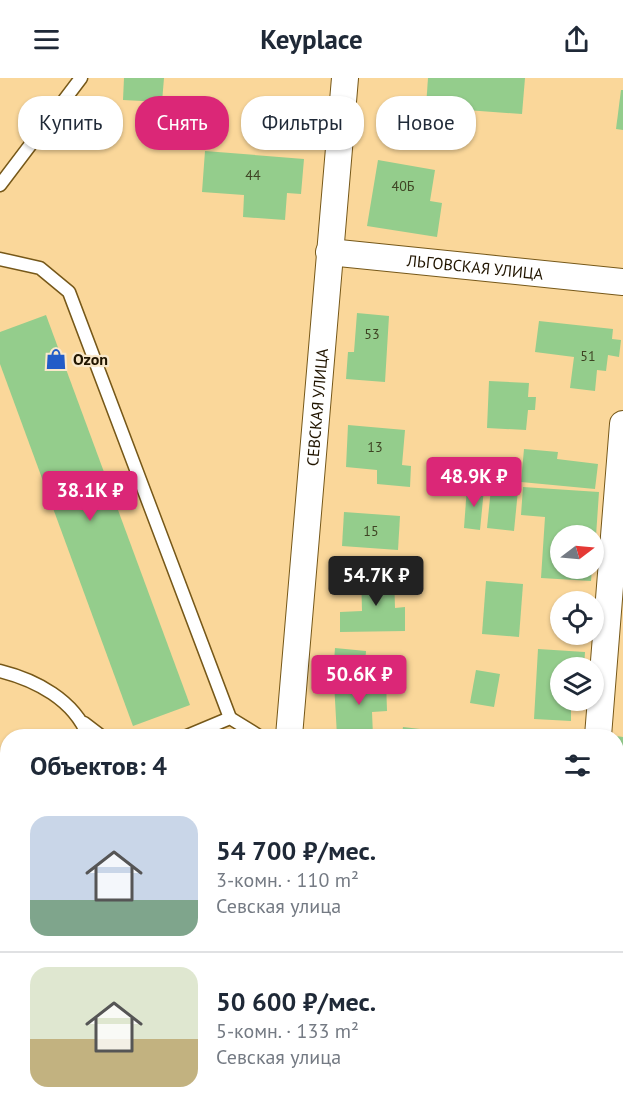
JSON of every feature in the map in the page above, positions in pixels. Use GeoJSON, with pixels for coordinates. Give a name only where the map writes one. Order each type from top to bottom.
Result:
{"type":"FeatureCollection","features":[{"type":"Feature","properties":{"kind":"street","name":"СЕВСКАЯ УЛИЦА"},"geometry":{"type":"LineString","coordinates":[[290,729],[345,78]]}},
{"type":"Feature","properties":{"kind":"street","name":"ЛЬГОВСКАЯ УЛИЦА"},"geometry":{"type":"LineString","coordinates":[[329,252],[623,282]]}},
{"type":"Feature","properties":{"kind":"street"},"geometry":{"type":"LineString","coordinates":[[599,729],[623,424]]}},
{"type":"Feature","properties":{"kind":"lane"},"geometry":{"type":"LineString","coordinates":[[0,185],[81,78]]}},
{"type":"Feature","properties":{"kind":"lane"},"geometry":{"type":"LineString","coordinates":[[0,259],[40,268],[69,292],[230,718],[248,729]]}},
{"type":"Feature","properties":{"kind":"lane"},"geometry":{"type":"LineString","coordinates":[[0,671],[25,677],[55,694],[92,729]]}},
{"type":"Feature","properties":{"kind":"lane"},"geometry":{"type":"LineString","coordinates":[[204,729],[230,718]]}},
{"type":"Feature","properties":{"kind":"lane"},"geometry":{"type":"LineString","coordinates":[[83,722],[86,729]]}},
{"type":"Feature","properties":{"kind":"building"},"geometry":{"type":"Polygon","coordinates":[[[124,78],[164,78],[162,96],[135,96],[135,101],[123,100],[124,78]]]}},
{"type":"Feature","properties":{"kind":"building"},"geometry":{"type":"Polygon","coordinates":[[[428,78],[525,78],[522,114],[476,111],[476,96],[427,96],[428,78]]]}},
{"type":"Feature","properties":{"kind":"building"},"geometry":{"type":"Polygon","coordinates":[[[621,90],[623,90],[623,130],[616,129],[621,90]]]}},
{"type":"Feature","properties":{"kind":"building"},"geometry":{"type":"Polygon","coordinates":[[[205,151],[304,159],[301,194],[287,193],[285,220],[243,217],[244,195],[202,192],[205,151]]]}},
{"type":"Feature","properties":{"kind":"building"},"geometry":{"type":"Polygon","coordinates":[[[378,160],[435,170],[430,201],[442,203],[437,237],[367,226],[378,160]]]}},
{"type":"Feature","properties":{"kind":"building"},"geometry":{"type":"Polygon","coordinates":[[[357,313],[389,316],[385,382],[346,379],[348,352],[354,352],[357,313]]]}},
{"type":"Feature","properties":{"kind":"building"},"geometry":{"type":"Polygon","coordinates":[[[46,315],[190,705],[133,726],[0,364],[0,332],[46,315]]]}},
{"type":"Feature","properties":{"kind":"building"},"geometry":{"type":"Polygon","coordinates":[[[539,321],[613,329],[612,339],[621,340],[619,357],[608,355],[606,371],[597,370],[595,391],[570,388],[574,357],[535,352],[539,321]]]}},
{"type":"Feature","properties":{"kind":"building"},"geometry":{"type":"Polygon","coordinates":[[[489,381],[529,383],[528,397],[536,397],[535,410],[528,410],[526,430],[487,428],[489,381]]]}},
{"type":"Feature","properties":{"kind":"building"},"geometry":{"type":"Polygon","coordinates":[[[348,425],[405,430],[402,465],[411,466],[410,487],[377,484],[377,470],[346,467],[348,425]]]}},
{"type":"Feature","properties":{"kind":"building"},"geometry":{"type":"Polygon","coordinates":[[[524,449],[558,452],[557,459],[598,464],[595,489],[521,482],[524,449]]]}},
{"type":"Feature","properties":{"kind":"building"},"geometry":{"type":"Polygon","coordinates":[[[467,487],[484,489],[480,530],[464,528],[467,487]]]}},
{"type":"Feature","properties":{"kind":"building"},"geometry":{"type":"Polygon","coordinates":[[[523,487],[599,492],[597,525],[550,525],[550,579],[541,578],[545,517],[521,515],[523,487]]]}},
{"type":"Feature","properties":{"kind":"building"},"geometry":{"type":"Polygon","coordinates":[[[491,488],[518,490],[514,531],[487,528],[491,488]]]}},
{"type":"Feature","properties":{"kind":"building"},"geometry":{"type":"Polygon","coordinates":[[[344,512],[400,516],[398,550],[342,546],[344,512]]]}},
{"type":"Feature","properties":{"kind":"building"},"geometry":{"type":"Polygon","coordinates":[[[394,572],[395,608],[405,607],[405,631],[340,632],[340,612],[362,611],[361,573],[394,572]]]}},
{"type":"Feature","properties":{"kind":"building"},"geometry":{"type":"Polygon","coordinates":[[[558,579],[591,579],[591,581],[558,579]]]}},
{"type":"Feature","properties":{"kind":"building"},"geometry":{"type":"Polygon","coordinates":[[[486,581],[523,584],[519,637],[482,634],[486,581]]]}},
{"type":"Feature","properties":{"kind":"building"},"geometry":{"type":"Polygon","coordinates":[[[335,648],[366,651],[364,677],[333,675],[335,648]]]}},
{"type":"Feature","properties":{"kind":"building"},"geometry":{"type":"Polygon","coordinates":[[[538,649],[585,652],[585,657],[550,657],[550,711],[571,711],[571,721],[534,719],[538,649]]]}},
{"type":"Feature","properties":{"kind":"building"},"geometry":{"type":"Polygon","coordinates":[[[476,670],[500,674],[494,707],[470,703],[476,670]]]}},
{"type":"Feature","properties":{"kind":"building"},"geometry":{"type":"Polygon","coordinates":[[[386,680],[387,711],[372,712],[373,729],[337,729],[334,682],[386,680]]]}},
{"type":"Feature","properties":{"kind":"place","name":"Ozon"},"geometry":{"type":"Point","coordinates":[56,359]}}]}
